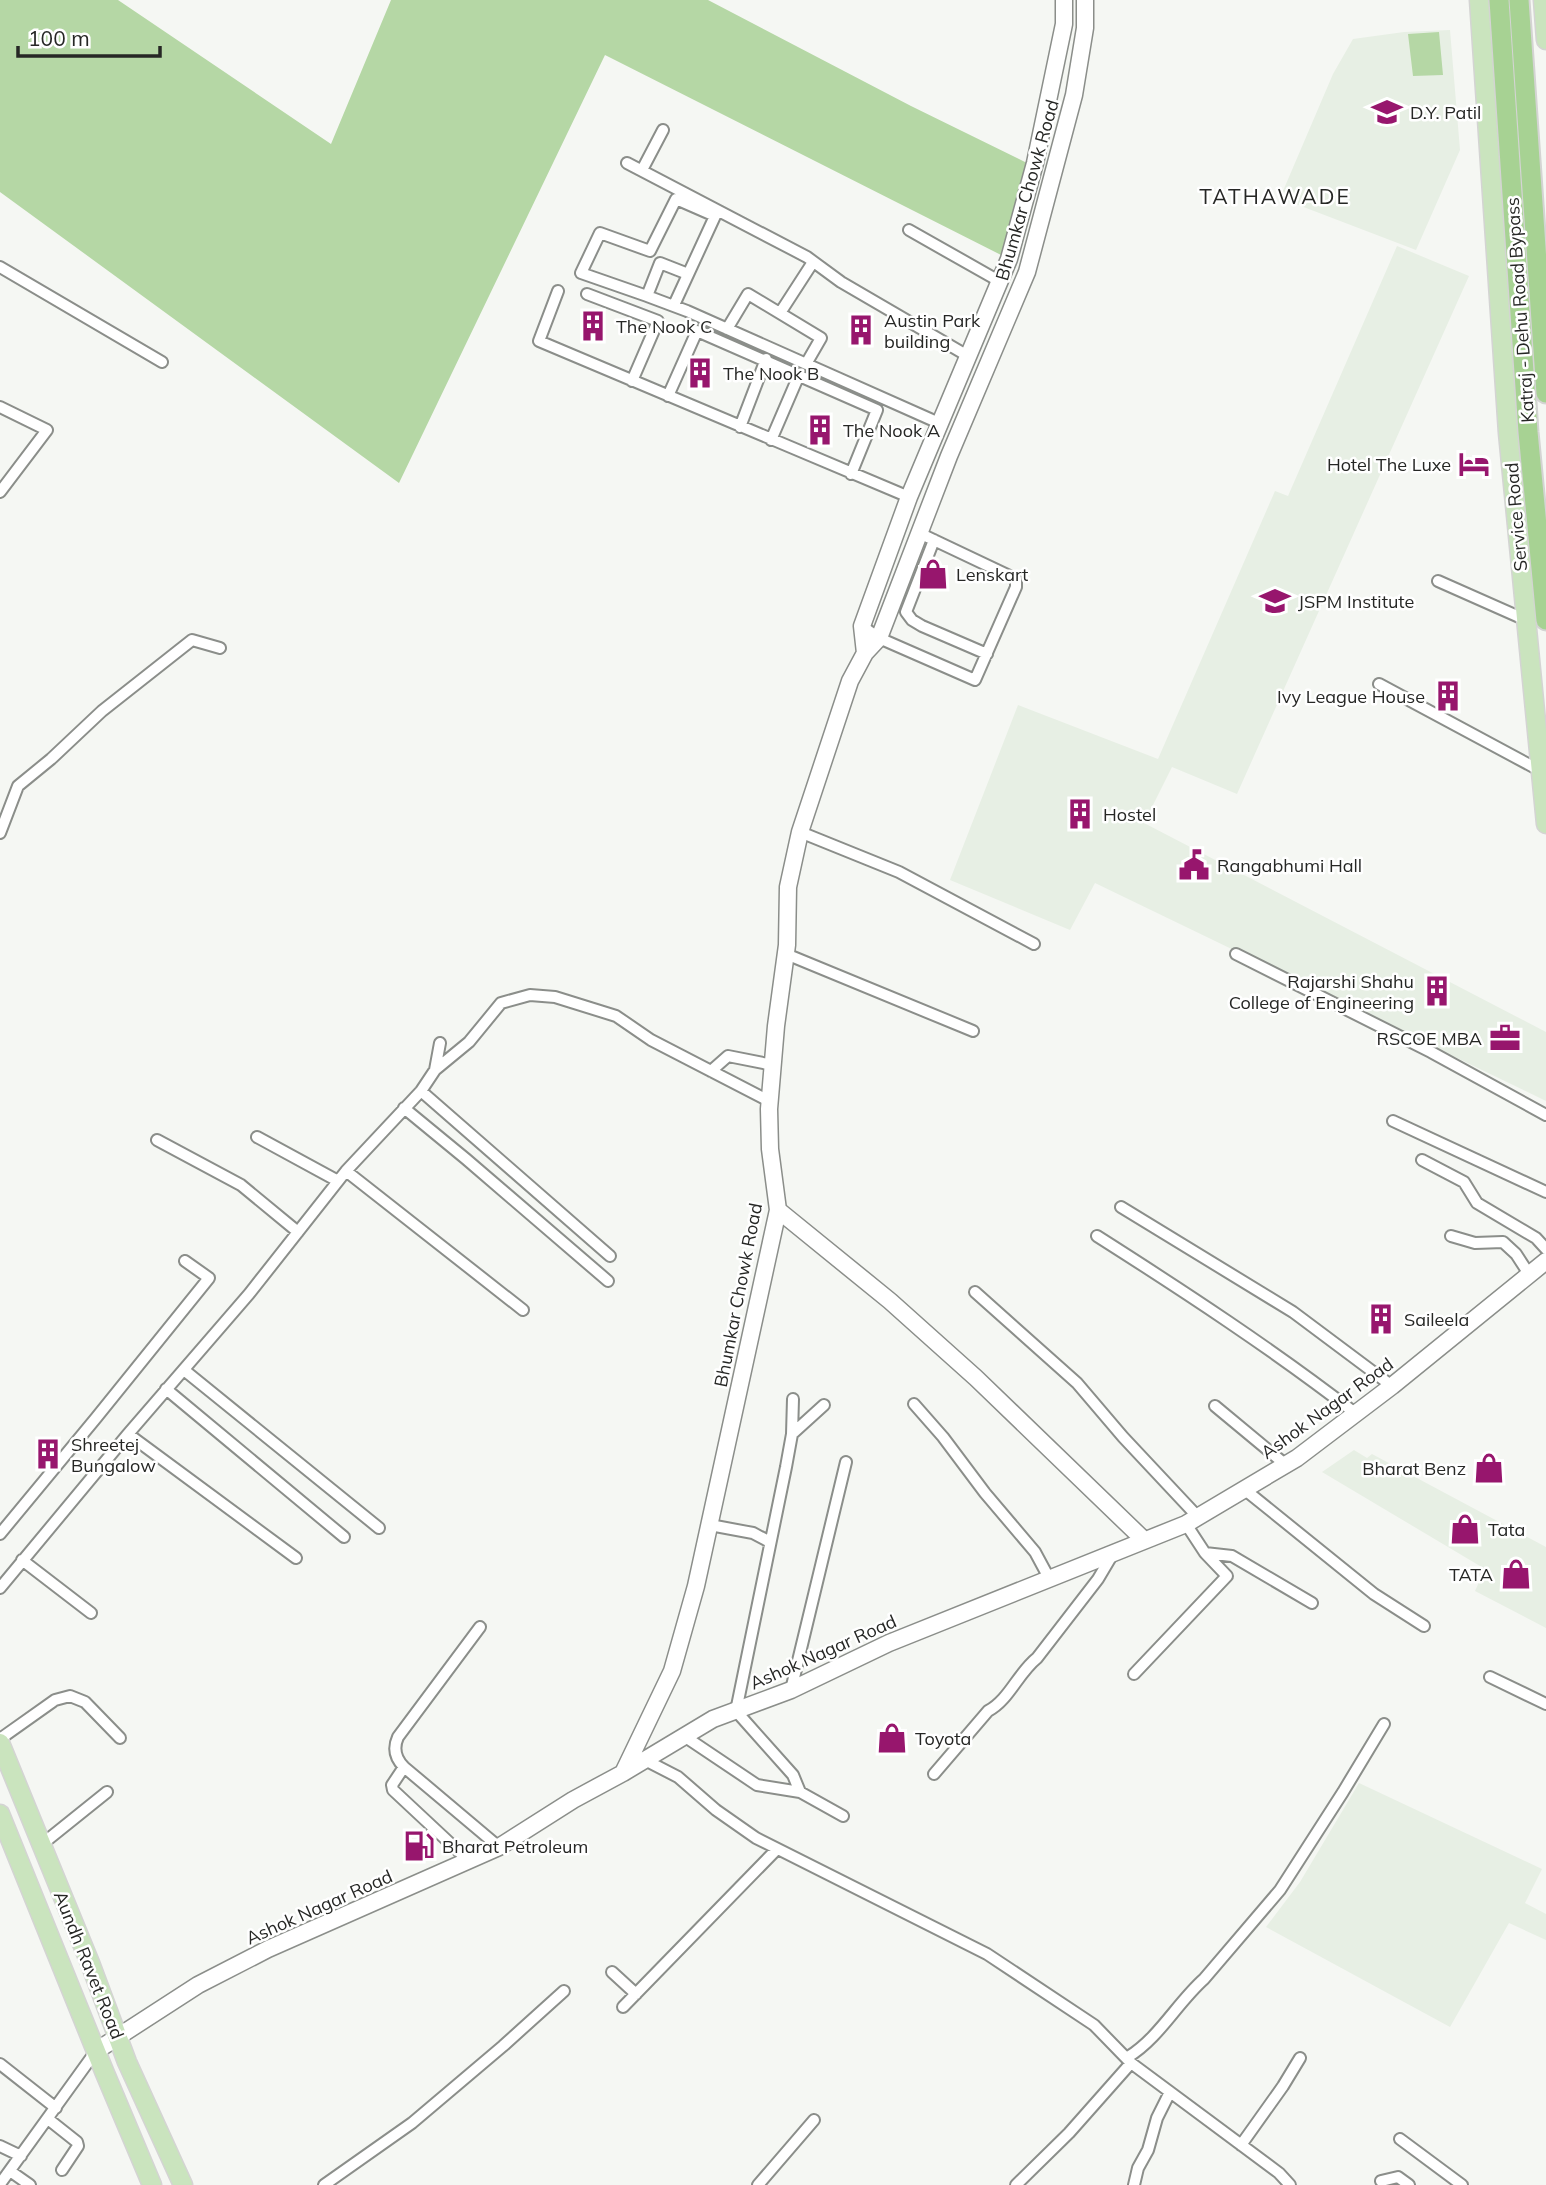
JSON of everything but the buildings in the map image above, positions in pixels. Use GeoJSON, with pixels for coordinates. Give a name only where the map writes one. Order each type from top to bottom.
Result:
{"type":"FeatureCollection","features":[{"type":"Feature","properties":{"kind":"highway","name":"Katraj - Dehu Road Bypass"},"geometry":{"type":"LineString","coordinates":[[1499,0],[1528,432],[1536,620]]}},
{"type":"Feature","properties":{"kind":"highway","name":"Katraj - Dehu Road Bypass"},"geometry":{"type":"LineString","coordinates":[[1519,0],[1543,299],[1546,393]]}},
{"type":"Feature","properties":{"kind":"main road","name":"Service Road"},"geometry":{"type":"LineString","coordinates":[[1479,0],[1508,433],[1536,620],[1541,771],[1546,824]]}},
{"type":"Feature","properties":{"kind":"main road"},"geometry":{"type":"LineString","coordinates":[[1543,0],[1546,40]]}},
{"type":"Feature","properties":{"kind":"main road","name":"Aundh Ravet Road"},"geometry":{"type":"LineString","coordinates":[[0,1741],[118,2038],[183,2185]]}},
{"type":"Feature","properties":{"kind":"main road","name":"Aundh Ravet Road"},"geometry":{"type":"LineString","coordinates":[[0,1814],[152,2185]]}},
{"type":"Feature","properties":{"kind":"street","name":"Bhumkar Chowk Road"},"geometry":{"type":"LineString","coordinates":[[865,653],[862,626],[909,496],[1009,258],[1035,163],[1063,24],[1064,0]]}},
{"type":"Feature","properties":{"kind":"street","name":"Bhumkar Chowk Road"},"geometry":{"type":"LineString","coordinates":[[623,1773],[672,1671],[696,1586],[778,1210],[770,1150],[769,1101],[786,954],[788,887],[800,832],[850,681],[865,653],[879,638],[959,432],[1027,272],[1074,95],[1085,28],[1085,0]]}},
{"type":"Feature","properties":{"kind":"street"},"geometry":{"type":"LineString","coordinates":[[642,170],[663,130]]}},
{"type":"Feature","properties":{"kind":"street"},"geometry":{"type":"LineString","coordinates":[[628,163],[813,262],[841,282],[968,356]]}},
{"type":"Feature","properties":{"kind":"street"},"geometry":{"type":"LineString","coordinates":[[674,305],[715,216],[676,199],[650,251],[600,233],[581,273],[674,305],[959,432]]}},
{"type":"Feature","properties":{"kind":"street"},"geometry":{"type":"LineString","coordinates":[[909,230],[999,281]]}},
{"type":"Feature","properties":{"kind":"street"},"geometry":{"type":"LineString","coordinates":[[780,313],[813,262]]}},
{"type":"Feature","properties":{"kind":"street"},"geometry":{"type":"LineString","coordinates":[[648,296],[660,263],[688,274]]}},
{"type":"Feature","properties":{"kind":"street"},"geometry":{"type":"LineString","coordinates":[[0,267],[162,362]]}},
{"type":"Feature","properties":{"kind":"street"},"geometry":{"type":"LineString","coordinates":[[558,291],[539,341],[851,474],[909,496]]}},
{"type":"Feature","properties":{"kind":"street"},"geometry":{"type":"LineString","coordinates":[[587,294],[658,321],[632,381]]}},
{"type":"Feature","properties":{"kind":"street"},"geometry":{"type":"LineString","coordinates":[[727,329],[748,294],[821,338],[806,364]]}},
{"type":"Feature","properties":{"kind":"street"},"geometry":{"type":"LineString","coordinates":[[668,396],[697,331],[765,359],[877,410],[851,474]]}},
{"type":"Feature","properties":{"kind":"street"},"geometry":{"type":"LineString","coordinates":[[740,427],[765,359]]}},
{"type":"Feature","properties":{"kind":"street"},"geometry":{"type":"LineString","coordinates":[[771,440],[799,374]]}},
{"type":"Feature","properties":{"kind":"street"},"geometry":{"type":"LineString","coordinates":[[0,407],[47,430],[0,492]]}},
{"type":"Feature","properties":{"kind":"street"},"geometry":{"type":"LineString","coordinates":[[862,626],[879,638],[975,680],[1016,587],[1016,579],[919,533]]}},
{"type":"Feature","properties":{"kind":"street"},"geometry":{"type":"LineString","coordinates":[[934,540],[906,612],[922,626],[987,654]]}},
{"type":"Feature","properties":{"kind":"street"},"geometry":{"type":"LineString","coordinates":[[1438,581],[1536,620]]}},
{"type":"Feature","properties":{"kind":"street"},"geometry":{"type":"LineString","coordinates":[[0,833],[18,786],[51,759],[102,710],[192,640],[220,648]]}},
{"type":"Feature","properties":{"kind":"street"},"geometry":{"type":"LineString","coordinates":[[1378,684],[1541,771]]}},
{"type":"Feature","properties":{"kind":"street"},"geometry":{"type":"LineString","coordinates":[[800,832],[899,872],[1034,944]]}},
{"type":"Feature","properties":{"kind":"street"},"geometry":{"type":"LineString","coordinates":[[786,954],[973,1031]]}},
{"type":"Feature","properties":{"kind":"street"},"geometry":{"type":"LineString","coordinates":[[1236,954],[1431,1052],[1546,1115]]}},
{"type":"Feature","properties":{"kind":"street"},"geometry":{"type":"LineString","coordinates":[[0,1588],[249,1294],[346,1171],[421,1091],[435,1070],[469,1042],[501,1003],[530,995],[555,997],[616,1016],[652,1040],[769,1101]]}},
{"type":"Feature","properties":{"kind":"street"},"geometry":{"type":"LineString","coordinates":[[435,1070],[440,1043]]}},
{"type":"Feature","properties":{"kind":"street"},"geometry":{"type":"LineString","coordinates":[[711,1071],[728,1056],[773,1065]]}},
{"type":"Feature","properties":{"kind":"street"},"geometry":{"type":"LineString","coordinates":[[421,1091],[610,1256]]}},
{"type":"Feature","properties":{"kind":"street"},"geometry":{"type":"LineString","coordinates":[[404,1108],[608,1282]]}},
{"type":"Feature","properties":{"kind":"street"},"geometry":{"type":"LineString","coordinates":[[1393,1121],[1546,1192]]}},
{"type":"Feature","properties":{"kind":"street"},"geometry":{"type":"LineString","coordinates":[[257,1137],[338,1181]]}},
{"type":"Feature","properties":{"kind":"street"},"geometry":{"type":"LineString","coordinates":[[157,1140],[241,1185],[298,1232]]}},
{"type":"Feature","properties":{"kind":"street"},"geometry":{"type":"LineString","coordinates":[[1422,1160],[1464,1182],[1477,1203],[1536,1238],[1546,1250]]}},
{"type":"Feature","properties":{"kind":"street"},"geometry":{"type":"LineString","coordinates":[[346,1171],[523,1310]]}},
{"type":"Feature","properties":{"kind":"street"},"geometry":{"type":"LineString","coordinates":[[1121,1207],[1293,1312],[1392,1386]]}},
{"type":"Feature","properties":{"kind":"street"},"geometry":{"type":"LineString","coordinates":[[778,1210],[890,1301],[957,1361],[1144,1540]]}},
{"type":"Feature","properties":{"kind":"street"},"geometry":{"type":"LineString","coordinates":[[1097,1236],[1205,1305],[1355,1413]]}},
{"type":"Feature","properties":{"kind":"street"},"geometry":{"type":"LineString","coordinates":[[1451,1236],[1475,1243],[1503,1242],[1516,1254],[1530,1274]]}},
{"type":"Feature","properties":{"kind":"street"},"geometry":{"type":"LineString","coordinates":[[0,1534],[209,1278],[185,1261]]}},
{"type":"Feature","properties":{"kind":"street","name":"Ashok Nagar Road"},"geometry":{"type":"LineString","coordinates":[[96,2051],[198,1985],[268,1949],[499,1847],[713,1718],[791,1690],[889,1643],[1192,1520],[1297,1458],[1392,1386],[1546,1261]]}},
{"type":"Feature","properties":{"kind":"street"},"geometry":{"type":"LineString","coordinates":[[975,1292],[1077,1383],[1192,1520],[1205,1553],[1227,1576],[1134,1674]]}},
{"type":"Feature","properties":{"kind":"street"},"geometry":{"type":"LineString","coordinates":[[184,1370],[379,1528]]}},
{"type":"Feature","properties":{"kind":"street"},"geometry":{"type":"LineString","coordinates":[[166,1389],[344,1537]]}},
{"type":"Feature","properties":{"kind":"street"},"geometry":{"type":"LineString","coordinates":[[793,1399],[792,1434],[736,1711],[793,1775],[800,1792]]}},
{"type":"Feature","properties":{"kind":"street"},"geometry":{"type":"LineString","coordinates":[[914,1404],[1035,1552],[1049,1578]]}},
{"type":"Feature","properties":{"kind":"street"},"geometry":{"type":"LineString","coordinates":[[792,1434],[824,1405]]}},
{"type":"Feature","properties":{"kind":"street"},"geometry":{"type":"LineString","coordinates":[[1215,1406],[1286,1465]]}},
{"type":"Feature","properties":{"kind":"street"},"geometry":{"type":"LineString","coordinates":[[128,1434],[296,1558]]}},
{"type":"Feature","properties":{"kind":"street"},"geometry":{"type":"LineString","coordinates":[[791,1690],[846,1462]]}},
{"type":"Feature","properties":{"kind":"street"},"geometry":{"type":"LineString","coordinates":[[1244,1489],[1374,1594],[1424,1626]]}},
{"type":"Feature","properties":{"kind":"street"},"geometry":{"type":"LineString","coordinates":[[710,1525],[753,1533],[770,1542]]}},
{"type":"Feature","properties":{"kind":"street"},"geometry":{"type":"LineString","coordinates":[[934,1774],[1001,1699],[1024,1667],[1037,1658],[1098,1580],[1114,1552]]}},
{"type":"Feature","properties":{"kind":"street"},"geometry":{"type":"LineString","coordinates":[[1205,1553],[1232,1556],[1312,1603]]}},
{"type":"Feature","properties":{"kind":"street"},"geometry":{"type":"LineString","coordinates":[[22,1560],[91,1614]]}},
{"type":"Feature","properties":{"kind":"street"},"geometry":{"type":"LineString","coordinates":[[480,1627],[398,1737],[395,1748],[404,1767],[499,1847]]}},
{"type":"Feature","properties":{"kind":"street"},"geometry":{"type":"LineString","coordinates":[[1490,1677],[1546,1704]]}},
{"type":"Feature","properties":{"kind":"street"},"geometry":{"type":"LineString","coordinates":[[0,1741],[55,1700],[70,1696],[85,1702],[120,1738]]}},
{"type":"Feature","properties":{"kind":"street"},"geometry":{"type":"LineString","coordinates":[[1016,2185],[1069,2133],[1129,2060],[1204,1979],[1280,1890],[1384,1724]]}},
{"type":"Feature","properties":{"kind":"street"},"geometry":{"type":"LineString","coordinates":[[684,1736],[757,1786],[800,1792],[843,1816]]}},
{"type":"Feature","properties":{"kind":"street"},"geometry":{"type":"LineString","coordinates":[[645,1760],[678,1777],[716,1810],[756,1838],[987,1954],[1094,2025],[1129,2060],[1279,2173],[1290,2185]]}},
{"type":"Feature","properties":{"kind":"street"},"geometry":{"type":"LineString","coordinates":[[404,1767],[392,1785],[393,1790],[470,1861]]}},
{"type":"Feature","properties":{"kind":"street"},"geometry":{"type":"LineString","coordinates":[[41,1845],[107,1791]]}},
{"type":"Feature","properties":{"kind":"street"},"geometry":{"type":"LineString","coordinates":[[623,2007],[778,1849]]}},
{"type":"Feature","properties":{"kind":"street"},"geometry":{"type":"LineString","coordinates":[[612,1972],[636,1994]]}},
{"type":"Feature","properties":{"kind":"street"},"geometry":{"type":"LineString","coordinates":[[324,2185],[407,2128],[564,1991]]}},
{"type":"Feature","properties":{"kind":"street"},"geometry":{"type":"LineString","coordinates":[[0,2184],[96,2051]]}},
{"type":"Feature","properties":{"kind":"street"},"geometry":{"type":"LineString","coordinates":[[1241,2145],[1300,2058]]}},
{"type":"Feature","properties":{"kind":"street"},"geometry":{"type":"LineString","coordinates":[[0,2064],[55,2108]]}},
{"type":"Feature","properties":{"kind":"street"},"geometry":{"type":"LineString","coordinates":[[1134,2185],[1157,2118],[1170,2092]]}},
{"type":"Feature","properties":{"kind":"street"},"geometry":{"type":"LineString","coordinates":[[48,2119],[77,2142],[78,2146],[62,2169]]}},
{"type":"Feature","properties":{"kind":"street"},"geometry":{"type":"LineString","coordinates":[[758,2185],[814,2120]]}},
{"type":"Feature","properties":{"kind":"street"},"geometry":{"type":"LineString","coordinates":[[1400,2139],[1462,2185]]}},
{"type":"Feature","properties":{"kind":"street"},"geometry":{"type":"LineString","coordinates":[[0,2146],[21,2156]]}},
{"type":"Feature","properties":{"kind":"street"},"geometry":{"type":"LineString","coordinates":[[10,2171],[30,2185]]}},
{"type":"Feature","properties":{"kind":"street"},"geometry":{"type":"LineString","coordinates":[[1381,2181],[1398,2177],[1409,2185]]}},
{"type":"Feature","properties":{"kind":"shaded area","name":"D.Y. Patil"},"geometry":{"type":"Polygon","coordinates":[[[1450,30],[1460,150],[1416,250],[1280,198],[1333,74],[1353,39],[1404,32],[1450,30]]]}},
{"type":"Feature","properties":{"kind":"shaded area","name":"JSPM Institute"},"geometry":{"type":"Polygon","coordinates":[[[1397,246],[1469,276],[1237,794],[1172,767],[1144,823],[1546,1032],[1546,1101],[1095,883],[1070,930],[950,880],[1018,705],[1158,759],[1275,491],[1288,496],[1397,246]]]}},
{"type":"Feature","properties":{"kind":"shaded area","name":"Tata"},"geometry":{"type":"Polygon","coordinates":[[[1354,1450],[1367,1458],[1372,1454],[1546,1547],[1546,1628],[1475,1591],[1485,1569],[1322,1472],[1354,1450]]]}},
{"type":"Feature","properties":{"kind":"shaded area"},"geometry":{"type":"Polygon","coordinates":[[[1359,1783],[1542,1869],[1525,1903],[1546,1914],[1546,1940],[1509,1923],[1450,2027],[1266,1927],[1300,1882],[1359,1783]]]}},
{"type":"Feature","properties":{"kind":"green space"},"geometry":{"type":"Polygon","coordinates":[[[0,0],[118,0],[331,144],[391,0],[708,0],[1029,164],[1009,259],[605,55],[399,483],[0,192],[0,0]]]}},
{"type":"Feature","properties":{"kind":"green space"},"geometry":{"type":"Polygon","coordinates":[[[1439,32],[1443,75],[1413,76],[1408,34],[1439,32]]]}},
{"type":"Feature","properties":{"kind":"place","name":"D.Y. Patil"},"geometry":{"type":"Point","coordinates":[1387,112]}},
{"type":"Feature","properties":{"kind":"place","name":"The Nook C"},"geometry":{"type":"Point","coordinates":[593,326]}},
{"type":"Feature","properties":{"kind":"place","name":"Austin Park building"},"geometry":{"type":"Point","coordinates":[861,330]}},
{"type":"Feature","properties":{"kind":"place","name":"The Nook B"},"geometry":{"type":"Point","coordinates":[700,373]}},
{"type":"Feature","properties":{"kind":"place","name":"The Nook A"},"geometry":{"type":"Point","coordinates":[820,430]}},
{"type":"Feature","properties":{"kind":"place","name":"Hotel The Luxe"},"geometry":{"type":"Point","coordinates":[1474,464]}},
{"type":"Feature","properties":{"kind":"place","name":"Lenskart"},"geometry":{"type":"Point","coordinates":[933,574]}},
{"type":"Feature","properties":{"kind":"place","name":"JSPM Institute"},"geometry":{"type":"Point","coordinates":[1275,601]}},
{"type":"Feature","properties":{"kind":"place","name":"Ivy League House"},"geometry":{"type":"Point","coordinates":[1448,696]}},
{"type":"Feature","properties":{"kind":"place","name":"Hostel"},"geometry":{"type":"Point","coordinates":[1080,814]}},
{"type":"Feature","properties":{"kind":"place","name":"Rangabhumi Hall"},"geometry":{"type":"Point","coordinates":[1194,865]}},
{"type":"Feature","properties":{"kind":"place","name":"Rajarshi Shahu College of Engineering"},"geometry":{"type":"Point","coordinates":[1437,991]}},
{"type":"Feature","properties":{"kind":"place","name":"RSCOE MBA"},"geometry":{"type":"Point","coordinates":[1505,1038]}},
{"type":"Feature","properties":{"kind":"place","name":"Saileela"},"geometry":{"type":"Point","coordinates":[1381,1319]}},
{"type":"Feature","properties":{"kind":"place","name":"Shreetej Bungalow"},"geometry":{"type":"Point","coordinates":[48,1454]}},
{"type":"Feature","properties":{"kind":"place","name":"Bharat Benz"},"geometry":{"type":"Point","coordinates":[1489,1468]}},
{"type":"Feature","properties":{"kind":"place","name":"Tata"},"geometry":{"type":"Point","coordinates":[1465,1529]}},
{"type":"Feature","properties":{"kind":"place","name":"TATA"},"geometry":{"type":"Point","coordinates":[1516,1574]}},
{"type":"Feature","properties":{"kind":"place","name":"Toyota"},"geometry":{"type":"Point","coordinates":[892,1738]}},
{"type":"Feature","properties":{"kind":"place","name":"Bharat Petroleum"},"geometry":{"type":"Point","coordinates":[419,1846]}},
{"type":"Feature","properties":{"kind":"district","name":"TATHAWADE"},"geometry":{"type":"Point","coordinates":[1275,196]}}]}
